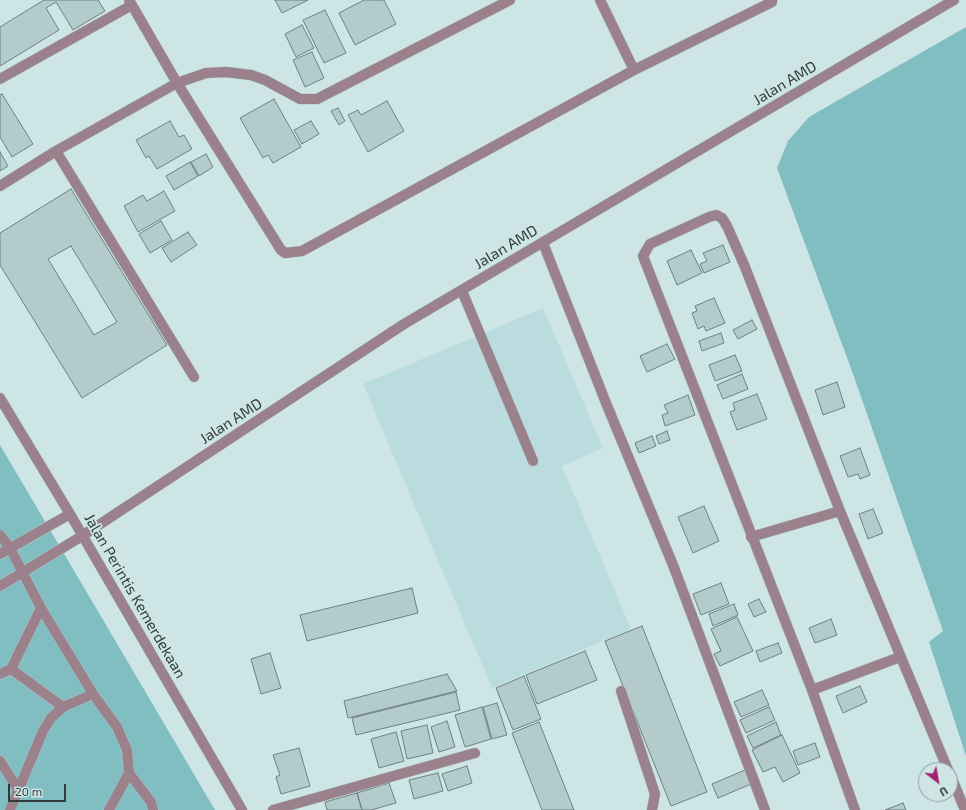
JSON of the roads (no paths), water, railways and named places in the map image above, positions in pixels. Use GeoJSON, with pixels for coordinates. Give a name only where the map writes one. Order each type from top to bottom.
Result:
{"type":"FeatureCollection","features":[{"type":"Feature","properties":{"kind":"street"},"geometry":{"type":"LineString","coordinates":[[0,186],[56,151],[177,83],[206,73],[226,72],[251,75],[265,80],[300,98],[317,98],[510,0]]}},
{"type":"Feature","properties":{"kind":"street"},"geometry":{"type":"LineString","coordinates":[[600,0],[634,70]]}},
{"type":"Feature","properties":{"kind":"street"},"geometry":{"type":"LineString","coordinates":[[0,78],[131,2],[177,83],[277,245],[286,253],[302,251],[634,70],[772,2],[772,0]]}},
{"type":"Feature","properties":{"kind":"street","name":"Jalan AMD"},"geometry":{"type":"LineString","coordinates":[[0,586],[82,536],[404,324],[954,0]]}},
{"type":"Feature","properties":{"kind":"street"},"geometry":{"type":"LineString","coordinates":[[56,151],[194,377]]}},
{"type":"Feature","properties":{"kind":"street"},"geometry":{"type":"LineString","coordinates":[[855,810],[812,690],[751,537],[643,256],[650,244],[709,217],[716,216],[722,218],[745,267],[840,511],[945,762]]}},
{"type":"Feature","properties":{"kind":"street"},"geometry":{"type":"LineString","coordinates":[[543,243],[606,403],[673,565],[765,810]]}},
{"type":"Feature","properties":{"kind":"street"},"geometry":{"type":"LineString","coordinates":[[462,291],[533,461]]}},
{"type":"Feature","properties":{"kind":"street","name":"Jalan Perintis Kemerdekaan"},"geometry":{"type":"LineString","coordinates":[[0,398],[70,514],[242,810]]}},
{"type":"Feature","properties":{"kind":"street"},"geometry":{"type":"LineString","coordinates":[[751,537],[840,511]]}},
{"type":"Feature","properties":{"kind":"street"},"geometry":{"type":"LineString","coordinates":[[0,554],[70,514]]}},
{"type":"Feature","properties":{"kind":"street"},"geometry":{"type":"LineString","coordinates":[[0,535],[10,548],[40,608],[93,694],[117,728],[127,750],[129,773],[151,802],[153,810]]}},
{"type":"Feature","properties":{"kind":"street"},"geometry":{"type":"LineString","coordinates":[[0,674],[11,669],[40,608]]}},
{"type":"Feature","properties":{"kind":"street"},"geometry":{"type":"LineString","coordinates":[[812,690],[900,657]]}},
{"type":"Feature","properties":{"kind":"street"},"geometry":{"type":"LineString","coordinates":[[11,669],[63,707]]}},
{"type":"Feature","properties":{"kind":"street"},"geometry":{"type":"LineString","coordinates":[[621,691],[655,794],[652,810]]}},
{"type":"Feature","properties":{"kind":"street"},"geometry":{"type":"LineString","coordinates":[[10,810],[43,731],[51,718],[63,707],[93,694]]}},
{"type":"Feature","properties":{"kind":"street"},"geometry":{"type":"LineString","coordinates":[[273,810],[475,753]]}},
{"type":"Feature","properties":{"kind":"street"},"geometry":{"type":"LineString","coordinates":[[0,762],[19,791]]}},
{"type":"Feature","properties":{"kind":"street"},"geometry":{"type":"LineString","coordinates":[[109,810],[129,773]]}},
{"type":"Feature","properties":{"kind":"street"},"geometry":{"type":"LineString","coordinates":[[958,793],[965,810]]}}]}
